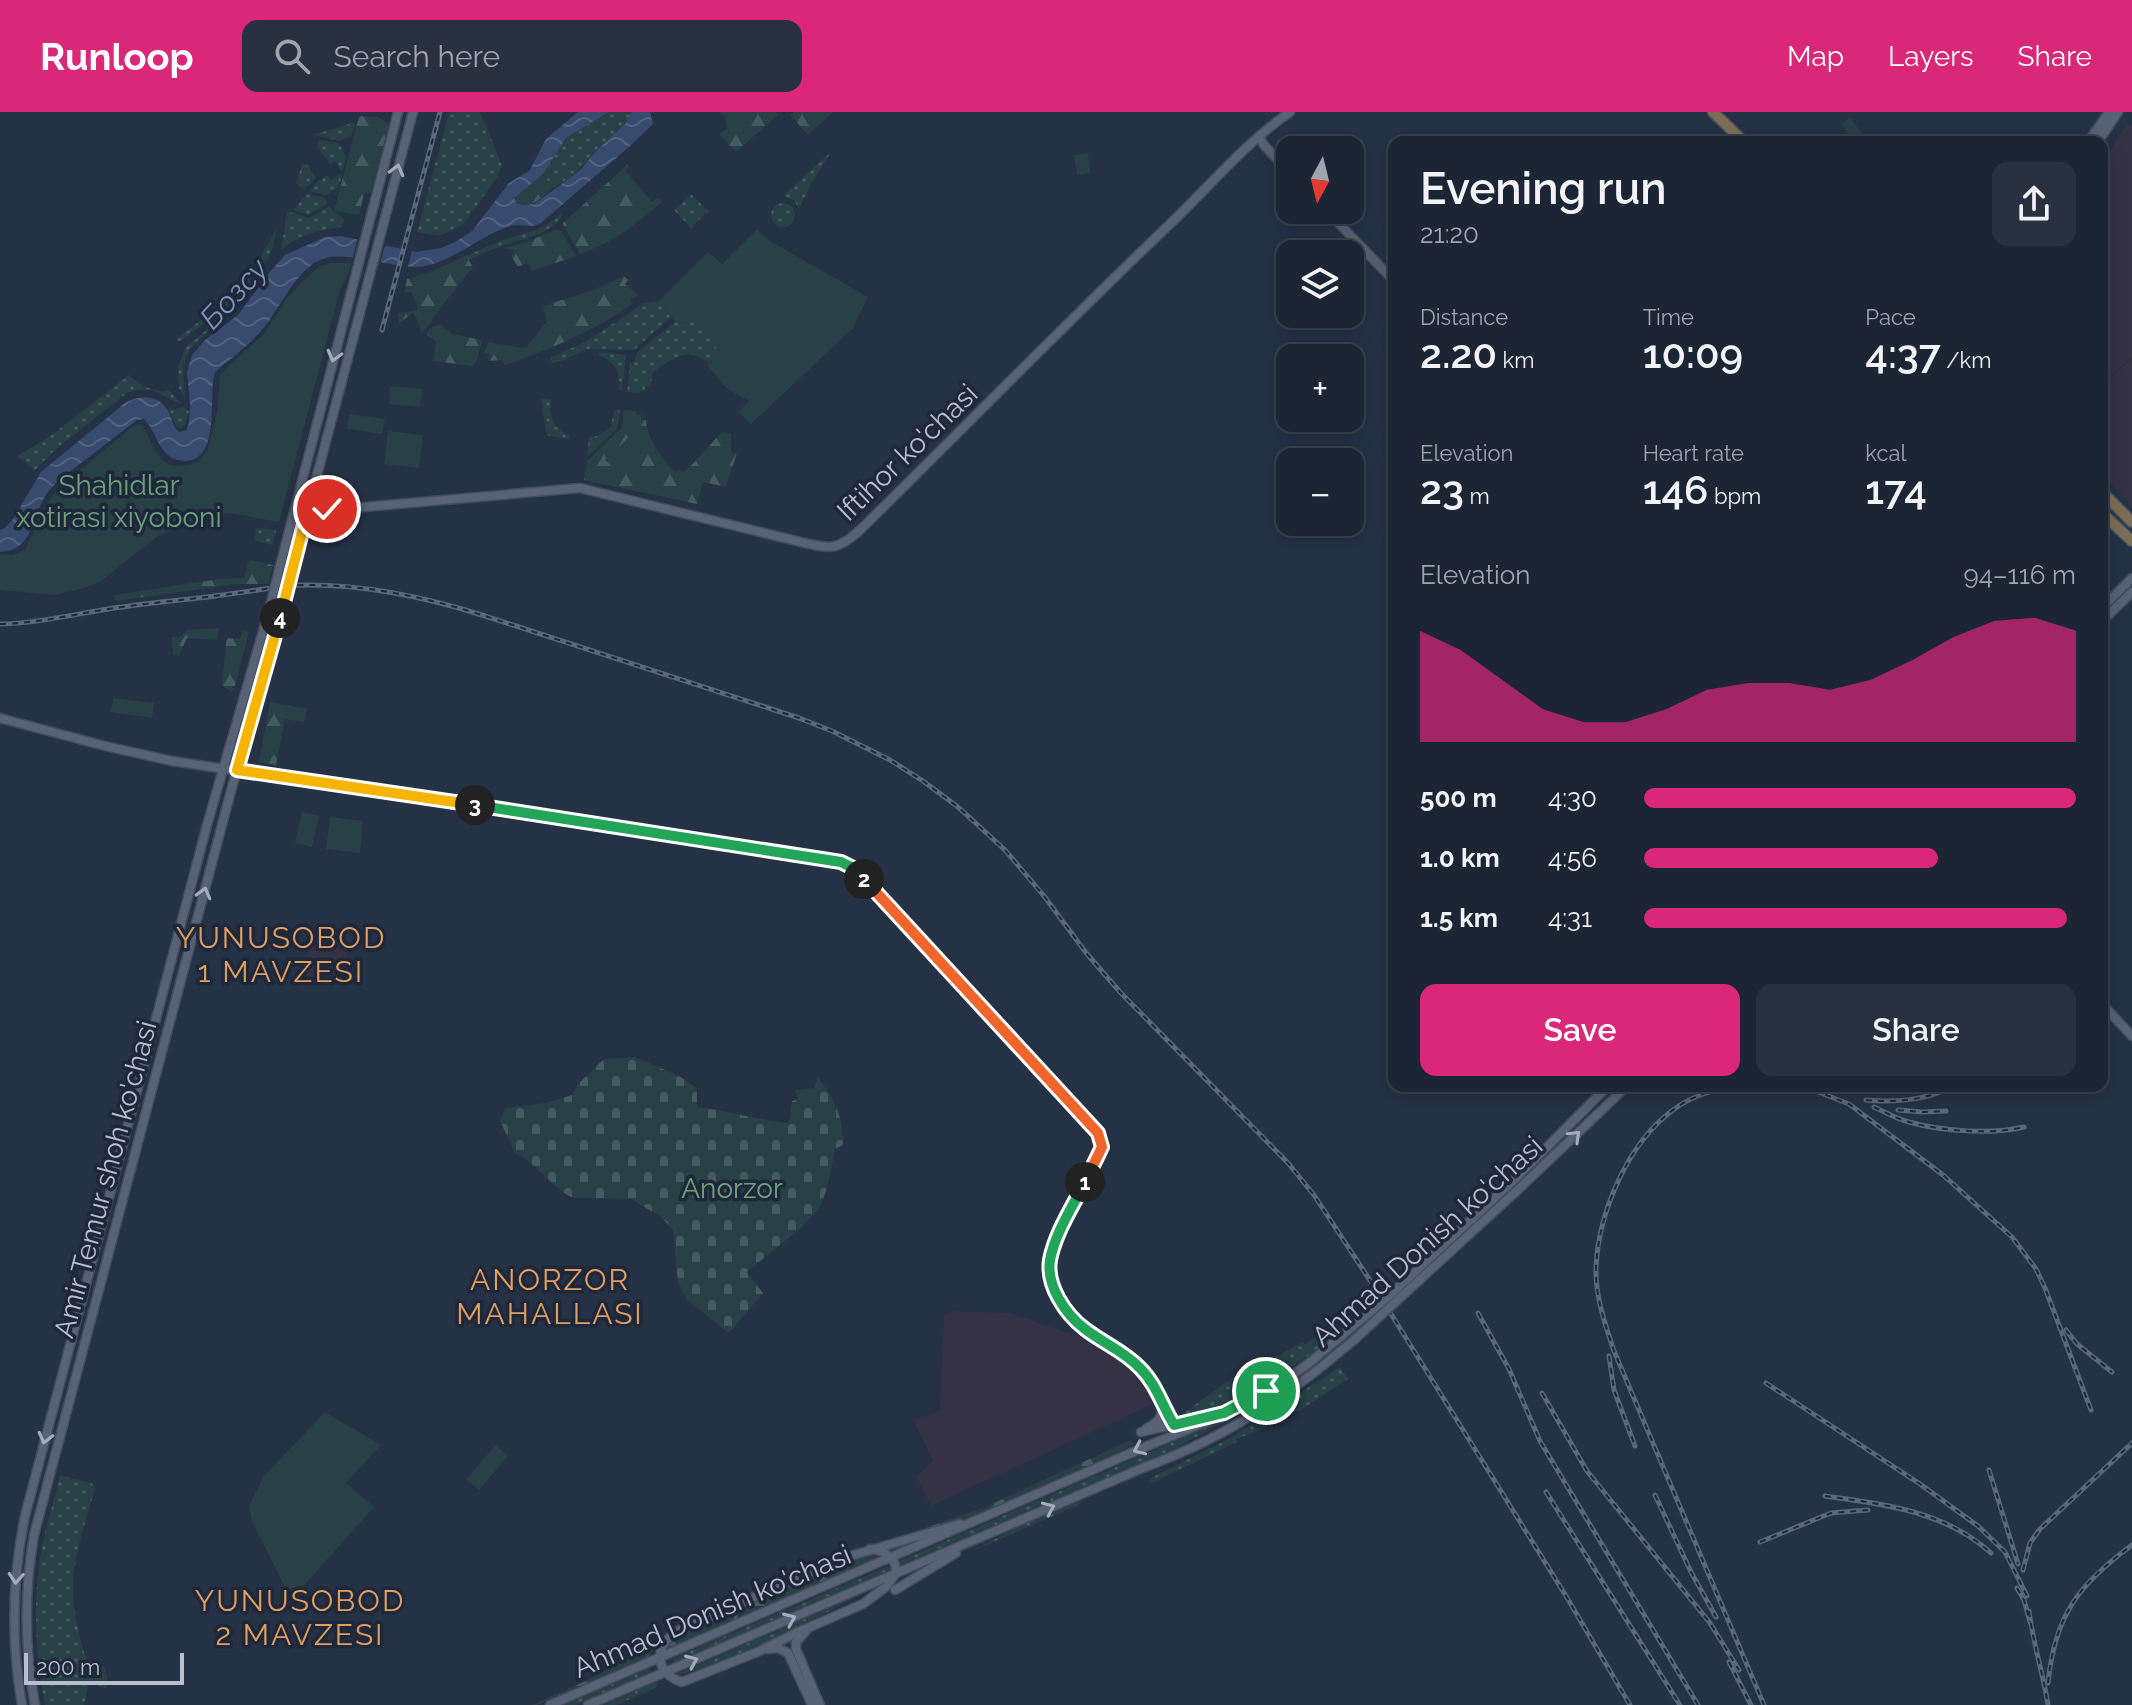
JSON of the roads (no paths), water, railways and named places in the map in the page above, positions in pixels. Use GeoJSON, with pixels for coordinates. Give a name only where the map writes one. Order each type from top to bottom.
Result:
{"type":"FeatureCollection","features":[{"type":"Feature","properties":{"kind":"highway"},"geometry":{"type":"LineString","coordinates":[[1703,112],[1728,136]]}},
{"type":"Feature","properties":{"kind":"highway"},"geometry":{"type":"LineString","coordinates":[[1713,112],[1738,136]]}},
{"type":"Feature","properties":{"kind":"highway"},"geometry":{"type":"LineString","coordinates":[[2108,497],[2132,522]]}},
{"type":"Feature","properties":{"kind":"highway"},"geometry":{"type":"LineString","coordinates":[[2108,519],[2132,541]]}},
{"type":"Feature","properties":{"kind":"main road","name":"Amir Temur shoh ko'chasi"},"geometry":{"type":"LineString","coordinates":[[22,1705],[14,1644],[14,1609],[18,1553],[29,1501],[206,827],[268,614],[398,112]]}},
{"type":"Feature","properties":{"kind":"main road","name":"Amir Temur shoh ko'chasi"},"geometry":{"type":"LineString","coordinates":[[35,1705],[26,1643],[26,1605],[32,1547],[42,1504],[413,112]]}},
{"type":"Feature","properties":{"kind":"main road","name":"Iftihor ko'chasi"},"geometry":{"type":"LineString","coordinates":[[313,489],[316,501],[330,510],[580,488],[787,539],[827,548],[839,547],[869,522],[1259,136],[1290,112]]}},
{"type":"Feature","properties":{"kind":"main road"},"geometry":{"type":"LineString","coordinates":[[2092,136],[2109,112]]}},
{"type":"Feature","properties":{"kind":"main road"},"geometry":{"type":"LineString","coordinates":[[2102,136],[2118,112]]}},
{"type":"Feature","properties":{"kind":"main road"},"geometry":{"type":"LineString","coordinates":[[1259,136],[1276,158]]}},
{"type":"Feature","properties":{"kind":"main road"},"geometry":{"type":"LineString","coordinates":[[1339,224],[1388,275]]}},
{"type":"Feature","properties":{"kind":"main road","name":"Iftihor ko'chasi"},"geometry":{"type":"LineString","coordinates":[[303,526],[316,519],[355,509]]}},
{"type":"Feature","properties":{"kind":"main road"},"geometry":{"type":"LineString","coordinates":[[2108,602],[2132,578]]}},
{"type":"Feature","properties":{"kind":"main road"},"geometry":{"type":"LineString","coordinates":[[2108,615],[2132,592]]}},
{"type":"Feature","properties":{"kind":"main road"},"geometry":{"type":"LineString","coordinates":[[0,718],[150,757],[844,863],[861,875],[901,917],[1100,1137],[1102,1147],[1060,1232],[1050,1263],[1051,1272],[1059,1298],[1069,1314],[1141,1369],[1155,1387],[1174,1425]]}},
{"type":"Feature","properties":{"kind":"main road"},"geometry":{"type":"LineString","coordinates":[[206,827],[220,830]]}},
{"type":"Feature","properties":{"kind":"main road"},"geometry":{"type":"LineString","coordinates":[[2108,1010],[2132,1036]]}},
{"type":"Feature","properties":{"kind":"main road","name":"Ahmad Donish ko'chasi"},"geometry":{"type":"LineString","coordinates":[[588,1705],[1174,1456],[1272,1402],[1315,1372],[1383,1314],[1520,1182],[1602,1092]]}},
{"type":"Feature","properties":{"kind":"main road","name":"Ahmad Donish ko'chasi"},"geometry":{"type":"LineString","coordinates":[[550,1705],[1224,1413],[1278,1384],[1308,1364],[1388,1297],[1620,1092]]}},
{"type":"Feature","properties":{"kind":"main road"},"geometry":{"type":"LineString","coordinates":[[62,1375],[68,1380],[75,1378]]}},
{"type":"Feature","properties":{"kind":"main road"},"geometry":{"type":"LineString","coordinates":[[1162,1404],[1159,1420],[1141,1432],[1224,1413]]}},
{"type":"Feature","properties":{"kind":"main road"},"geometry":{"type":"LineString","coordinates":[[29,1501],[36,1500],[42,1504]]}},
{"type":"Feature","properties":{"kind":"main road"},"geometry":{"type":"LineString","coordinates":[[870,1549],[988,1517]]}},
{"type":"Feature","properties":{"kind":"main road"},"geometry":{"type":"LineString","coordinates":[[895,1590],[978,1539]]}},
{"type":"Feature","properties":{"kind":"main road","name":"Ahmad Donish ko'chasi"},"geometry":{"type":"LineString","coordinates":[[660,1657],[663,1644],[675,1632],[840,1559],[870,1549],[881,1551],[891,1558],[897,1568],[887,1586],[863,1604],[760,1651],[682,1682],[666,1672]]}},
{"type":"Feature","properties":{"kind":"main road"},"geometry":{"type":"LineString","coordinates":[[819,1623],[802,1633],[795,1645],[820,1705]]}},
{"type":"Feature","properties":{"kind":"main road"},"geometry":{"type":"LineString","coordinates":[[760,1651],[778,1648],[788,1653],[812,1705]]}},
{"type":"Feature","properties":{"kind":"main road"},"geometry":{"type":"LineString","coordinates":[[660,1657],[666,1672]]}},
{"type":"Feature","properties":{"kind":"water","name":"Бозсу"},"geometry":{"type":"Polygon","coordinates":[[[578,112],[609,112],[566,138],[543,174],[514,198],[517,203],[534,204],[574,175],[626,123],[631,112],[650,112],[653,124],[538,225],[506,228],[427,266],[345,257],[325,258],[315,263],[297,279],[261,331],[215,372],[210,434],[201,455],[189,461],[173,459],[164,451],[144,419],[137,420],[55,484],[42,501],[26,538],[11,550],[0,552],[0,530],[13,519],[41,472],[125,403],[136,398],[153,398],[167,409],[179,432],[186,430],[190,404],[187,372],[192,355],[204,341],[238,315],[285,255],[325,237],[341,236],[416,252],[455,242],[472,231],[509,183],[530,170],[546,139],[578,112]]]}},
{"type":"Feature","properties":{"kind":"railway"},"geometry":{"type":"LineString","coordinates":[[382,330],[440,112]]}},
{"type":"Feature","properties":{"kind":"railway"},"geometry":{"type":"LineString","coordinates":[[0,624],[288,586],[352,587],[396,593],[482,615],[799,718],[890,760],[923,781],[958,807],[1005,850],[1120,992],[1288,1163],[1314,1195],[1566,1596],[1630,1705]]}},
{"type":"Feature","properties":{"kind":"railway"},"geometry":{"type":"LineString","coordinates":[[1710,1092],[1680,1105],[1657,1124],[1630,1159],[1603,1223],[1596,1278],[1601,1310],[1614,1351],[1764,1705]]}},
{"type":"Feature","properties":{"kind":"railway"},"geometry":{"type":"LineString","coordinates":[[1818,1092],[1849,1104],[1943,1175],[2012,1237],[2036,1269],[2045,1288],[2091,1410]]}},
{"type":"Feature","properties":{"kind":"railway"},"geometry":{"type":"LineString","coordinates":[[1866,1100],[1911,1099],[1940,1092]]}},
{"type":"Feature","properties":{"kind":"railway"},"geometry":{"type":"LineString","coordinates":[[1874,1107],[1905,1121],[1936,1128],[1982,1131],[2024,1127]]}},
{"type":"Feature","properties":{"kind":"railway"},"geometry":{"type":"LineString","coordinates":[[1898,1110],[1946,1111]]}},
{"type":"Feature","properties":{"kind":"railway"},"geometry":{"type":"LineString","coordinates":[[1478,1313],[1509,1369],[1540,1441],[1698,1705]]}},
{"type":"Feature","properties":{"kind":"railway"},"geometry":{"type":"LineString","coordinates":[[2066,1330],[2077,1344],[2112,1372]]}},
{"type":"Feature","properties":{"kind":"railway"},"geometry":{"type":"LineString","coordinates":[[1609,1356],[1614,1390],[1635,1446]]}},
{"type":"Feature","properties":{"kind":"railway"},"geometry":{"type":"LineString","coordinates":[[1766,1383],[1978,1526],[2005,1552],[2027,1596]]}},
{"type":"Feature","properties":{"kind":"railway"},"geometry":{"type":"LineString","coordinates":[[1542,1393],[1587,1471],[1710,1623],[1739,1670]]}},
{"type":"Feature","properties":{"kind":"railway"},"geometry":{"type":"LineString","coordinates":[[2023,1570],[2030,1543],[2040,1529],[2132,1443]]}},
{"type":"Feature","properties":{"kind":"railway"},"geometry":{"type":"LineString","coordinates":[[1989,1470],[2018,1564]]}},
{"type":"Feature","properties":{"kind":"railway"},"geometry":{"type":"LineString","coordinates":[[1546,1492],[1680,1705]]}},
{"type":"Feature","properties":{"kind":"railway"},"geometry":{"type":"LineString","coordinates":[[1655,1495],[1716,1617]]}},
{"type":"Feature","properties":{"kind":"railway"},"geometry":{"type":"LineString","coordinates":[[1825,1496],[1891,1506],[1934,1519],[1973,1539],[1991,1553]]}},
{"type":"Feature","properties":{"kind":"railway"},"geometry":{"type":"LineString","coordinates":[[1760,1542],[1831,1513],[1868,1510]]}},
{"type":"Feature","properties":{"kind":"railway"},"geometry":{"type":"LineString","coordinates":[[2048,1683],[2056,1638],[2072,1604],[2097,1574],[2132,1545]]}},
{"type":"Feature","properties":{"kind":"railway"},"geometry":{"type":"LineString","coordinates":[[2017,1588],[2030,1622]]}},
{"type":"Feature","properties":{"kind":"railway"},"geometry":{"type":"LineString","coordinates":[[2029,1611],[2048,1705]]}},
{"type":"Feature","properties":{"kind":"railway"},"geometry":{"type":"LineString","coordinates":[[1729,1662],[1751,1705]]}},
{"type":"Feature","properties":{"kind":"district","name":"YUNUSOBOD 1 MAVZESI"},"geometry":{"type":"Point","coordinates":[281,955]}},
{"type":"Feature","properties":{"kind":"district","name":"ANORZOR MAHALLASI"},"geometry":{"type":"Point","coordinates":[550,1297]}},
{"type":"Feature","properties":{"kind":"district","name":"YUNUSOBOD 2 MAVZESI"},"geometry":{"type":"Point","coordinates":[300,1618]}},
{"type":"Feature","properties":{"kind":"park label","name":"Shahidlar xotirasi xiyoboni"},"geometry":{"type":"Point","coordinates":[119,501]}},
{"type":"Feature","properties":{"kind":"park label","name":"Anorzor"},"geometry":{"type":"Point","coordinates":[732,1188]}}]}
